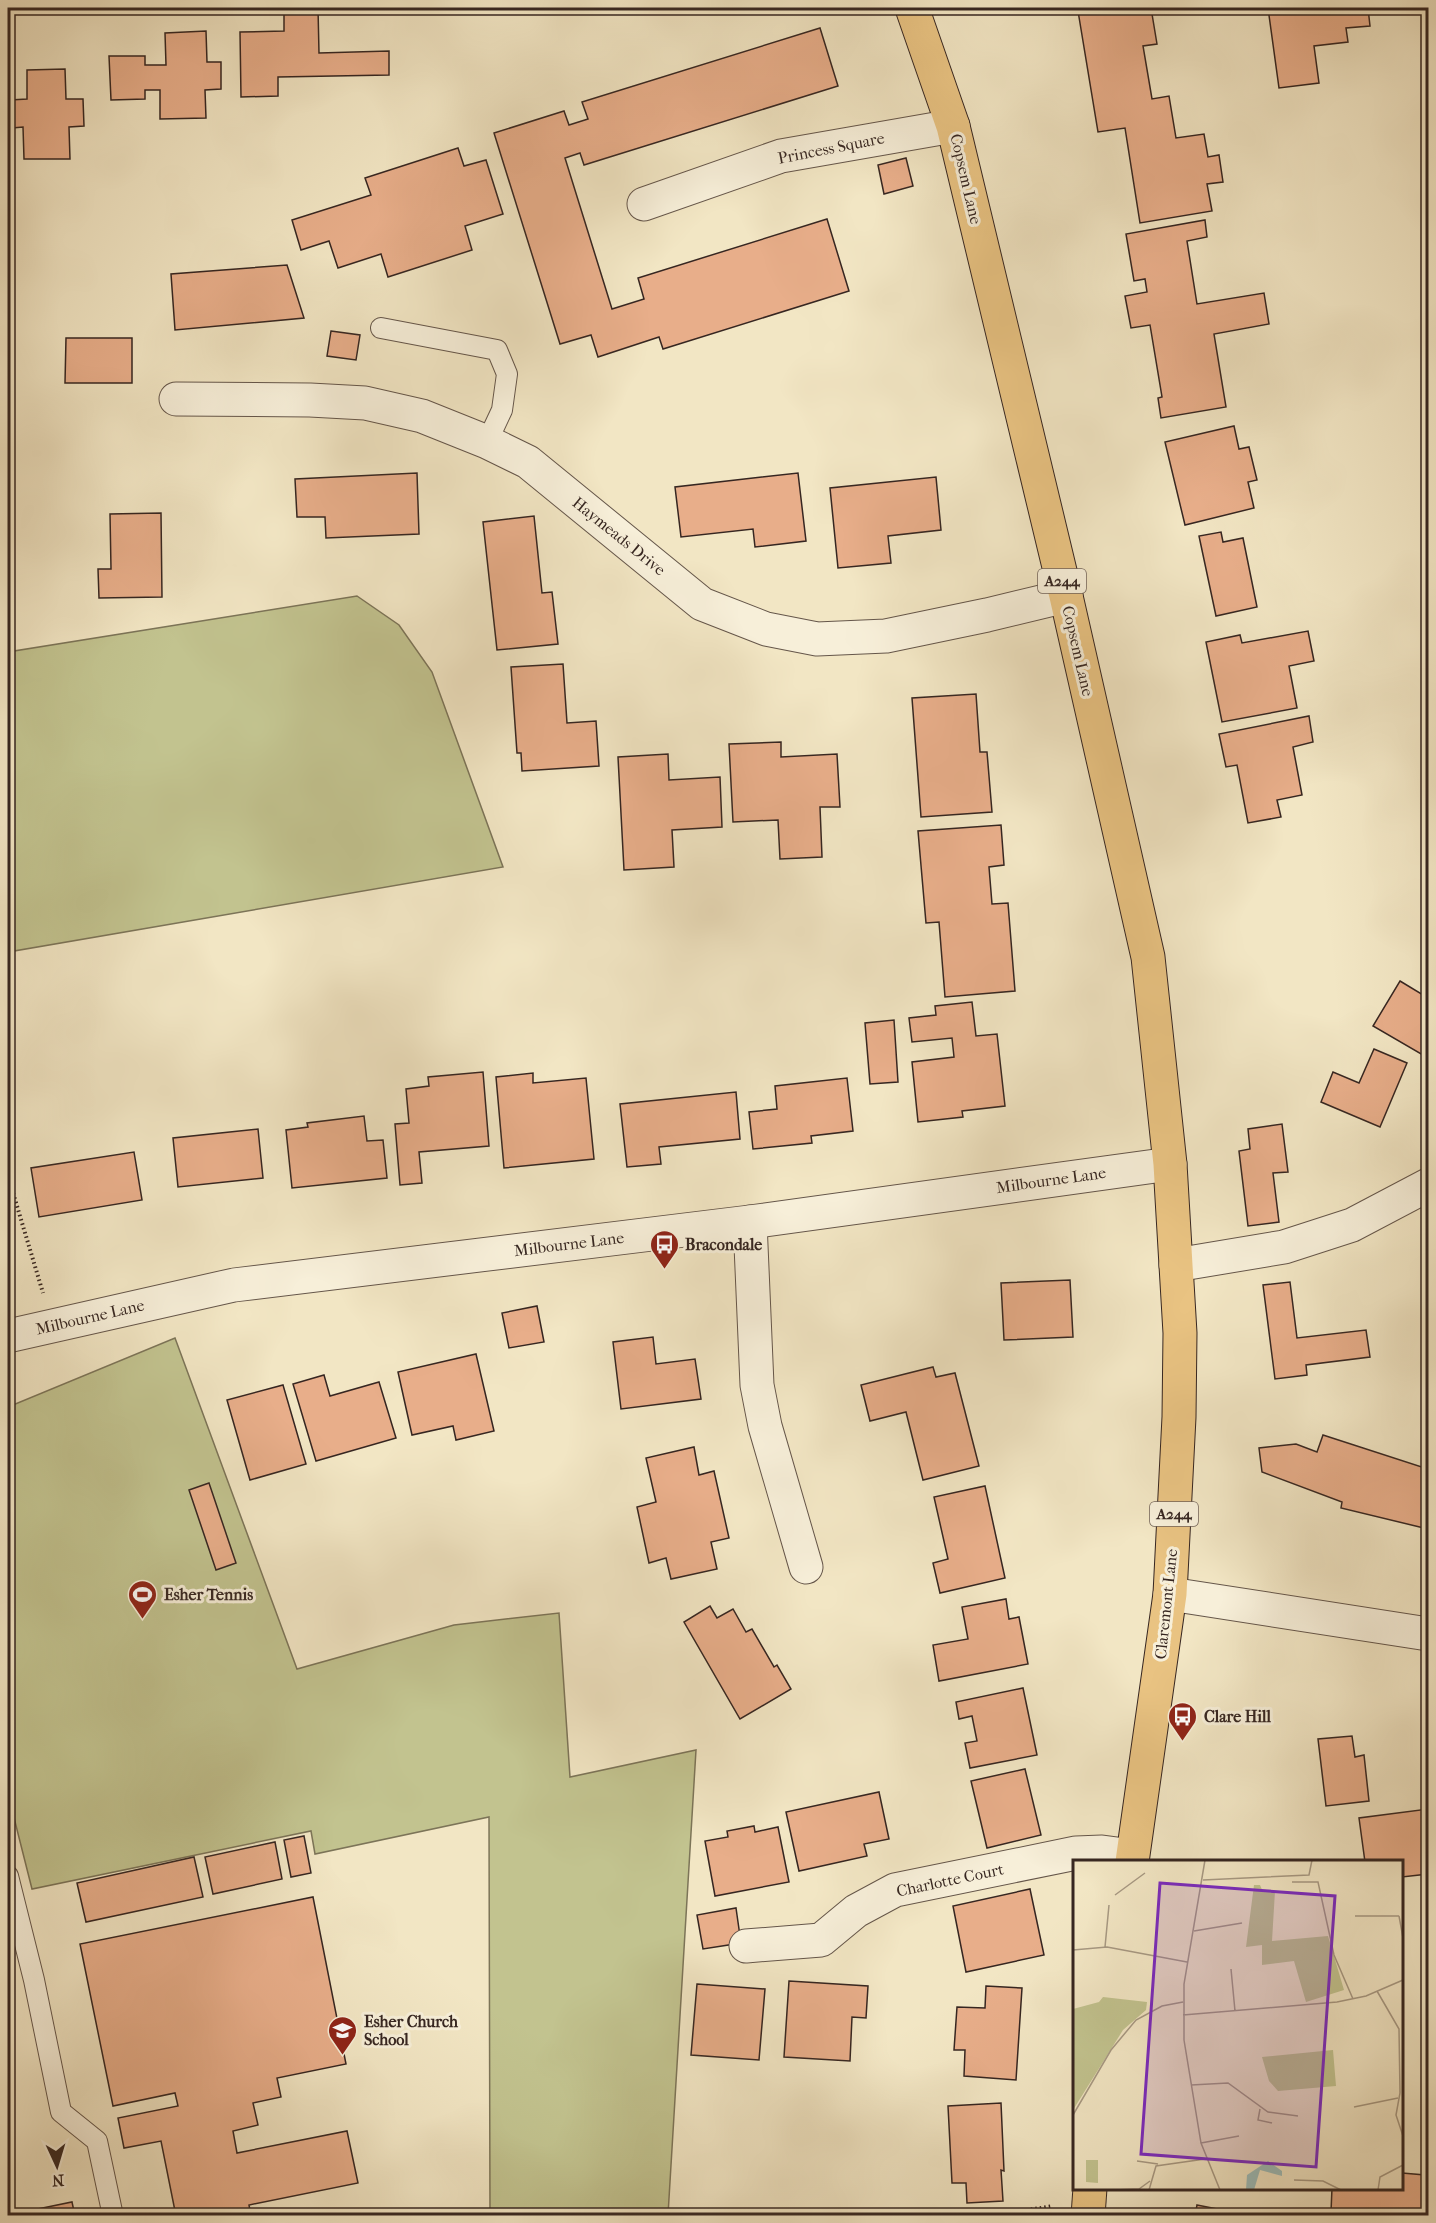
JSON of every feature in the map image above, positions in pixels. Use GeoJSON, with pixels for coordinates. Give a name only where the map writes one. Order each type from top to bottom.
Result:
{"type":"FeatureCollection","features":[{"type":"Feature","properties":{"kind":"main road","name":"Copsem Lane"},"geometry":{"type":"LineString","coordinates":[[912,8],[953,126],[1066,596],[1148,957],[1170,1164]]}},
{"type":"Feature","properties":{"kind":"main road","name":"Claremont Lane"},"geometry":{"type":"LineString","coordinates":[[1132,1859],[1170,1594],[1179,1417],[1180,1333],[1170,1164]]}},
{"type":"Feature","properties":{"kind":"street","name":"Princess Square"},"geometry":{"type":"LineString","coordinates":[[644,204],[781,156],[953,126]]}},
{"type":"Feature","properties":{"kind":"street","name":"Haymeads Drive"},"geometry":{"type":"LineString","coordinates":[[176,399],[310,400],[365,403],[422,416],[487,442],[528,462],[702,603],[766,628],[817,639],[886,636],[1066,596]]}},
{"type":"Feature","properties":{"kind":"street","name":"Milbourne Lane"},"geometry":{"type":"LineString","coordinates":[[8,1336],[234,1285],[750,1222],[1170,1164]]}},
{"type":"Feature","properties":{"kind":"street"},"geometry":{"type":"LineString","coordinates":[[1176,1265],[1284,1247],[1352,1225],[1428,1185]]}},
{"type":"Feature","properties":{"kind":"street"},"geometry":{"type":"LineString","coordinates":[[750,1222],[757,1385],[765,1426],[806,1567]]}},
{"type":"Feature","properties":{"kind":"street"},"geometry":{"type":"LineString","coordinates":[[1170,1594],[1428,1634]]}},
{"type":"Feature","properties":{"kind":"street","name":"Charlotte Court"},"geometry":{"type":"LineString","coordinates":[[746,1946],[821,1940],[856,1911],[895,1890],[1076,1852],[1102,1852],[1132,1859]]}},
{"type":"Feature","properties":{"kind":"lane"},"geometry":{"type":"LineString","coordinates":[[381,328],[497,350],[507,374],[502,410],[487,442]]}},
{"type":"Feature","properties":{"kind":"lane"},"geometry":{"type":"LineString","coordinates":[[8,1876],[34,1980],[62,2112],[97,2141],[113,2216]]}},
{"type":"Feature","properties":{"kind":"path"},"geometry":{"type":"LineString","coordinates":[[8,1176],[36,1267],[51,1326]]}},
{"type":"Feature","properties":{"kind":"path"},"geometry":{"type":"LineString","coordinates":[[991,2216],[1089,2202]]}},
{"type":"Feature","properties":{"kind":"green space"},"geometry":{"type":"Polygon","coordinates":[[[357,596],[399,625],[432,672],[503,867],[8,952],[8,652],[357,596]]]}},
{"type":"Feature","properties":{"kind":"green space","name":"Esher Tennis"},"geometry":{"type":"Polygon","coordinates":[[[175,1338],[297,1669],[454,1625],[559,1613],[570,1777],[696,1750],[668,2215],[595,2216],[590,2213],[569,2216],[490,2215],[489,1817],[315,1854],[311,1831],[32,1889],[8,1794],[8,1407],[175,1338]]]}},
{"type":"Feature","properties":{"kind":"building"},"geometry":{"type":"Polygon","coordinates":[[[284,8],[318,8],[319,53],[389,51],[389,75],[278,77],[278,96],[241,97],[240,32],[284,31],[284,8]]]}},
{"type":"Feature","properties":{"kind":"building"},"geometry":{"type":"Polygon","coordinates":[[[1099,8],[1151,8],[1157,44],[1143,46],[1152,99],[1169,96],[1176,138],[1204,134],[1208,157],[1219,155],[1223,182],[1207,184],[1212,211],[1140,223],[1125,128],[1098,132],[1078,11],[1099,8]]]}},
{"type":"Feature","properties":{"kind":"building"},"geometry":{"type":"Polygon","coordinates":[[[1268,8],[1368,8],[1370,26],[1346,28],[1348,42],[1314,46],[1319,83],[1279,88],[1268,8]]]}},
{"type":"Feature","properties":{"kind":"building"},"geometry":{"type":"Polygon","coordinates":[[[820,28],[838,86],[584,165],[580,153],[565,158],[612,309],[644,299],[638,278],[827,219],[849,291],[663,349],[659,337],[598,357],[591,335],[560,344],[494,133],[564,111],[569,125],[588,119],[582,102],[820,28]]]}},
{"type":"Feature","properties":{"kind":"building"},"geometry":{"type":"Polygon","coordinates":[[[206,31],[207,62],[221,62],[221,89],[205,90],[206,118],[160,119],[160,90],[145,90],[145,99],[111,100],[109,56],[145,56],[145,65],[166,65],[165,33],[206,31]]]}},
{"type":"Feature","properties":{"kind":"building"},"geometry":{"type":"Polygon","coordinates":[[[65,69],[66,99],[83,99],[84,126],[69,127],[70,159],[24,159],[23,127],[12,128],[12,136],[8,136],[8,90],[10,90],[10,100],[27,99],[27,70],[65,69]]]}},
{"type":"Feature","properties":{"kind":"building"},"geometry":{"type":"Polygon","coordinates":[[[458,148],[464,166],[486,160],[503,214],[465,226],[472,250],[388,277],[381,254],[338,268],[329,241],[301,250],[292,220],[371,195],[365,178],[458,148]]]}},
{"type":"Feature","properties":{"kind":"building"},"geometry":{"type":"Polygon","coordinates":[[[906,158],[913,186],[884,194],[878,165],[906,158]]]}},
{"type":"Feature","properties":{"kind":"building"},"geometry":{"type":"Polygon","coordinates":[[[1205,220],[1207,237],[1187,241],[1197,304],[1264,293],[1269,324],[1214,334],[1226,407],[1161,418],[1158,398],[1162,397],[1150,325],[1131,328],[1125,296],[1147,292],[1145,279],[1134,281],[1126,234],[1205,220]]]}},
{"type":"Feature","properties":{"kind":"building"},"geometry":{"type":"Polygon","coordinates":[[[287,265],[304,318],[175,330],[171,274],[287,265]]]}},
{"type":"Feature","properties":{"kind":"building"},"geometry":{"type":"Polygon","coordinates":[[[331,331],[360,335],[356,360],[327,356],[331,331]]]}},
{"type":"Feature","properties":{"kind":"building"},"geometry":{"type":"Polygon","coordinates":[[[66,338],[132,338],[132,383],[65,383],[66,338]]]}},
{"type":"Feature","properties":{"kind":"building"},"geometry":{"type":"Polygon","coordinates":[[[1234,426],[1239,449],[1249,447],[1257,480],[1248,482],[1254,508],[1185,525],[1165,442],[1234,426]]]}},
{"type":"Feature","properties":{"kind":"building"},"geometry":{"type":"Polygon","coordinates":[[[417,473],[419,534],[326,538],[325,517],[297,517],[295,479],[417,473]]]}},
{"type":"Feature","properties":{"kind":"building"},"geometry":{"type":"Polygon","coordinates":[[[798,473],[806,541],[755,547],[753,529],[681,537],[675,487],[798,473]]]}},
{"type":"Feature","properties":{"kind":"building"},"geometry":{"type":"Polygon","coordinates":[[[936,477],[941,530],[888,536],[891,563],[838,568],[830,488],[936,477]]]}},
{"type":"Feature","properties":{"kind":"building"},"geometry":{"type":"Polygon","coordinates":[[[161,513],[162,597],[99,598],[98,569],[111,569],[110,514],[161,513]]]}},
{"type":"Feature","properties":{"kind":"building"},"geometry":{"type":"Polygon","coordinates":[[[534,516],[542,593],[552,592],[558,644],[497,650],[483,522],[534,516]]]}},
{"type":"Feature","properties":{"kind":"building"},"geometry":{"type":"Polygon","coordinates":[[[1221,532],[1223,542],[1243,538],[1257,607],[1216,616],[1199,536],[1221,532]]]}},
{"type":"Feature","properties":{"kind":"building"},"geometry":{"type":"Polygon","coordinates":[[[1308,631],[1314,661],[1289,666],[1297,708],[1222,722],[1206,642],[1240,635],[1242,643],[1308,631]]]}},
{"type":"Feature","properties":{"kind":"building"},"geometry":{"type":"Polygon","coordinates":[[[563,664],[567,723],[596,721],[599,766],[522,771],[521,753],[517,753],[511,667],[563,664]]]}},
{"type":"Feature","properties":{"kind":"building"},"geometry":{"type":"Polygon","coordinates":[[[976,694],[980,752],[987,752],[992,812],[921,817],[912,698],[976,694]]]}},
{"type":"Feature","properties":{"kind":"building"},"geometry":{"type":"Polygon","coordinates":[[[1309,716],[1313,742],[1293,747],[1302,795],[1277,800],[1281,817],[1248,823],[1237,765],[1226,767],[1219,734],[1309,716]]]}},
{"type":"Feature","properties":{"kind":"building"},"geometry":{"type":"Polygon","coordinates":[[[781,742],[781,757],[837,754],[840,807],[820,807],[822,857],[780,859],[778,820],[733,822],[729,744],[781,742]]]}},
{"type":"Feature","properties":{"kind":"building"},"geometry":{"type":"Polygon","coordinates":[[[668,754],[669,780],[720,777],[722,827],[672,830],[674,867],[624,870],[618,757],[668,754]]]}},
{"type":"Feature","properties":{"kind":"building"},"geometry":{"type":"Polygon","coordinates":[[[1001,825],[1004,865],[989,867],[992,904],[1008,903],[1015,991],[945,997],[939,922],[926,923],[918,831],[1001,825]]]}},
{"type":"Feature","properties":{"kind":"building"},"geometry":{"type":"Polygon","coordinates":[[[1400,981],[1423,995],[1428,985],[1428,1058],[1373,1026],[1400,981]]]}},
{"type":"Feature","properties":{"kind":"building"},"geometry":{"type":"Polygon","coordinates":[[[972,1002],[976,1036],[997,1034],[1005,1106],[962,1111],[963,1117],[918,1122],[912,1062],[954,1057],[952,1038],[912,1042],[909,1018],[936,1015],[935,1006],[972,1002]]]}},
{"type":"Feature","properties":{"kind":"building"},"geometry":{"type":"Polygon","coordinates":[[[894,1020],[898,1082],[870,1084],[865,1023],[894,1020]]]}},
{"type":"Feature","properties":{"kind":"building"},"geometry":{"type":"Polygon","coordinates":[[[1374,1049],[1407,1063],[1380,1127],[1321,1102],[1333,1072],[1359,1083],[1374,1049]]]}},
{"type":"Feature","properties":{"kind":"building"},"geometry":{"type":"Polygon","coordinates":[[[483,1072],[489,1146],[419,1152],[422,1183],[400,1185],[395,1124],[409,1123],[406,1089],[429,1086],[428,1077],[483,1072]]]}},
{"type":"Feature","properties":{"kind":"building"},"geometry":{"type":"Polygon","coordinates":[[[533,1073],[533,1083],[586,1078],[594,1159],[504,1168],[496,1077],[533,1073]]]}},
{"type":"Feature","properties":{"kind":"building"},"geometry":{"type":"Polygon","coordinates":[[[847,1078],[853,1131],[811,1136],[812,1143],[753,1149],[749,1112],[777,1109],[775,1086],[847,1078]]]}},
{"type":"Feature","properties":{"kind":"building"},"geometry":{"type":"Polygon","coordinates":[[[736,1092],[740,1139],[659,1147],[661,1164],[627,1167],[620,1104],[736,1092]]]}},
{"type":"Feature","properties":{"kind":"building"},"geometry":{"type":"Polygon","coordinates":[[[364,1116],[367,1141],[383,1140],[387,1178],[292,1188],[286,1130],[308,1127],[307,1123],[364,1116]]]}},
{"type":"Feature","properties":{"kind":"building"},"geometry":{"type":"Polygon","coordinates":[[[1282,1124],[1288,1172],[1273,1173],[1279,1222],[1248,1226],[1239,1151],[1250,1149],[1248,1129],[1282,1124]]]}},
{"type":"Feature","properties":{"kind":"building"},"geometry":{"type":"Polygon","coordinates":[[[258,1129],[263,1178],[178,1187],[173,1138],[258,1129]]]}},
{"type":"Feature","properties":{"kind":"building"},"geometry":{"type":"Polygon","coordinates":[[[134,1152],[142,1200],[39,1217],[31,1168],[134,1152]]]}},
{"type":"Feature","properties":{"kind":"building"},"geometry":{"type":"Polygon","coordinates":[[[1070,1280],[1073,1337],[1004,1340],[1001,1283],[1070,1280]]]}},
{"type":"Feature","properties":{"kind":"building"},"geometry":{"type":"Polygon","coordinates":[[[1290,1282],[1297,1338],[1366,1330],[1370,1357],[1306,1365],[1307,1375],[1275,1379],[1263,1285],[1290,1282]]]}},
{"type":"Feature","properties":{"kind":"building"},"geometry":{"type":"Polygon","coordinates":[[[537,1306],[544,1342],[509,1348],[502,1313],[537,1306]]]}},
{"type":"Feature","properties":{"kind":"building"},"geometry":{"type":"Polygon","coordinates":[[[653,1337],[656,1364],[695,1359],[701,1399],[621,1409],[613,1342],[653,1337]]]}},
{"type":"Feature","properties":{"kind":"building"},"geometry":{"type":"Polygon","coordinates":[[[476,1354],[494,1431],[456,1440],[453,1426],[412,1435],[398,1372],[476,1354]]]}},
{"type":"Feature","properties":{"kind":"building"},"geometry":{"type":"Polygon","coordinates":[[[933,1367],[936,1377],[955,1373],[979,1466],[923,1480],[906,1412],[870,1421],[861,1385],[933,1367]]]}},
{"type":"Feature","properties":{"kind":"building"},"geometry":{"type":"Polygon","coordinates":[[[324,1375],[330,1396],[379,1382],[396,1438],[316,1461],[293,1384],[324,1375]]]}},
{"type":"Feature","properties":{"kind":"building"},"geometry":{"type":"Polygon","coordinates":[[[283,1385],[306,1464],[250,1480],[227,1400],[283,1385]]]}},
{"type":"Feature","properties":{"kind":"building"},"geometry":{"type":"Polygon","coordinates":[[[1323,1435],[1428,1469],[1428,1529],[1341,1508],[1342,1502],[1262,1472],[1259,1448],[1296,1444],[1317,1452],[1323,1435]]]}},
{"type":"Feature","properties":{"kind":"building"},"geometry":{"type":"Polygon","coordinates":[[[694,1447],[699,1475],[714,1471],[729,1538],[711,1542],[717,1569],[671,1579],[666,1558],[649,1563],[637,1507],[656,1502],[646,1458],[694,1447]]]}},
{"type":"Feature","properties":{"kind":"building"},"geometry":{"type":"Polygon","coordinates":[[[209,1483],[236,1563],[216,1570],[189,1490],[209,1483]]]}},
{"type":"Feature","properties":{"kind":"building"},"geometry":{"type":"Polygon","coordinates":[[[985,1486],[1005,1578],[940,1593],[933,1563],[948,1559],[934,1497],[985,1486]]]}},
{"type":"Feature","properties":{"kind":"building"},"geometry":{"type":"Polygon","coordinates":[[[1006,1599],[1009,1619],[1019,1617],[1028,1664],[939,1681],[933,1645],[968,1639],[962,1607],[1006,1599]]]}},
{"type":"Feature","properties":{"kind":"building"},"geometry":{"type":"Polygon","coordinates":[[[710,1606],[717,1618],[733,1609],[746,1632],[752,1629],[774,1667],[777,1665],[791,1689],[740,1719],[684,1622],[710,1606]]]}},
{"type":"Feature","properties":{"kind":"building"},"geometry":{"type":"Polygon","coordinates":[[[1023,1688],[1037,1755],[970,1768],[965,1743],[977,1741],[972,1716],[959,1719],[956,1702],[1023,1688]]]}},
{"type":"Feature","properties":{"kind":"building"},"geometry":{"type":"Polygon","coordinates":[[[1352,1736],[1355,1757],[1364,1755],[1369,1801],[1326,1806],[1318,1739],[1352,1736]]]}},
{"type":"Feature","properties":{"kind":"building"},"geometry":{"type":"Polygon","coordinates":[[[1025,1769],[1041,1835],[987,1848],[971,1781],[1025,1769]]]}},
{"type":"Feature","properties":{"kind":"building"},"geometry":{"type":"Polygon","coordinates":[[[879,1792],[889,1839],[864,1844],[867,1856],[799,1871],[786,1812],[879,1792]]]}},
{"type":"Feature","properties":{"kind":"building"},"geometry":{"type":"Polygon","coordinates":[[[1428,1809],[1428,1874],[1403,1877],[1403,1860],[1365,1860],[1359,1818],[1428,1809]]]}},
{"type":"Feature","properties":{"kind":"building"},"geometry":{"type":"Polygon","coordinates":[[[754,1826],[755,1832],[778,1827],[789,1882],[715,1896],[705,1841],[728,1837],[727,1831],[754,1826]]]}},
{"type":"Feature","properties":{"kind":"building"},"geometry":{"type":"Polygon","coordinates":[[[304,1836],[311,1873],[291,1877],[284,1840],[304,1836]]]}},
{"type":"Feature","properties":{"kind":"building"},"geometry":{"type":"Polygon","coordinates":[[[275,1842],[282,1879],[213,1894],[205,1857],[275,1842]]]}},
{"type":"Feature","properties":{"kind":"building"},"geometry":{"type":"Polygon","coordinates":[[[194,1857],[203,1897],[86,1922],[77,1883],[194,1857]]]}},
{"type":"Feature","properties":{"kind":"building"},"geometry":{"type":"Polygon","coordinates":[[[1030,1889],[1044,1955],[966,1972],[953,1906],[1030,1889]]]}},
{"type":"Feature","properties":{"kind":"building"},"geometry":{"type":"Polygon","coordinates":[[[313,1897],[346,2064],[277,2078],[281,2097],[253,2103],[258,2125],[233,2131],[237,2153],[347,2131],[358,2183],[249,2205],[251,2216],[176,2216],[161,2141],[124,2148],[118,2118],[178,2106],[175,2093],[113,2106],[80,1944],[313,1897]]]}},
{"type":"Feature","properties":{"kind":"building"},"geometry":{"type":"Polygon","coordinates":[[[736,1908],[741,1943],[703,1949],[697,1915],[736,1908]]]}},
{"type":"Feature","properties":{"kind":"building"},"geometry":{"type":"Polygon","coordinates":[[[789,1981],[868,1986],[866,2018],[852,2017],[850,2061],[784,2057],[789,1981]]]}},
{"type":"Feature","properties":{"kind":"building"},"geometry":{"type":"Polygon","coordinates":[[[697,1984],[765,1989],[759,2060],[691,2055],[697,1984]]]}},
{"type":"Feature","properties":{"kind":"building"},"geometry":{"type":"Polygon","coordinates":[[[986,1986],[1022,1988],[1016,2080],[964,2076],[965,2050],[954,2050],[957,2007],[985,2008],[986,1986]]]}},
{"type":"Feature","properties":{"kind":"building"},"geometry":{"type":"Polygon","coordinates":[[[1001,2103],[1003,2201],[967,2203],[966,2183],[952,2183],[948,2106],[1001,2103]]]}},
{"type":"Feature","properties":{"kind":"building"},"geometry":{"type":"Polygon","coordinates":[[[1403,2173],[1425,2175],[1422,2216],[1361,2216],[1361,2213],[1331,2212],[1332,2190],[1403,2190],[1403,2173]]]}},
{"type":"Feature","properties":{"kind":"building"},"geometry":{"type":"Polygon","coordinates":[[[72,2202],[75,2216],[13,2216],[13,2214],[72,2202]]]}},
{"type":"Feature","properties":{"kind":"building"},"geometry":{"type":"Polygon","coordinates":[[[1197,2205],[1233,2212],[1232,2216],[1195,2216],[1197,2205]]]}},
{"type":"Feature","properties":{"kind":"place","name":"Bracondale"},"geometry":{"type":"Point","coordinates":[664,1270]}},
{"type":"Feature","properties":{"kind":"place","name":"Esher Tennis"},"geometry":{"type":"Point","coordinates":[143,1620]}},
{"type":"Feature","properties":{"kind":"place","name":"Clare Hill"},"geometry":{"type":"Point","coordinates":[1183,1742]}},
{"type":"Feature","properties":{"kind":"place","name":"Esher Church School"},"geometry":{"type":"Point","coordinates":[343,2056]}}]}
